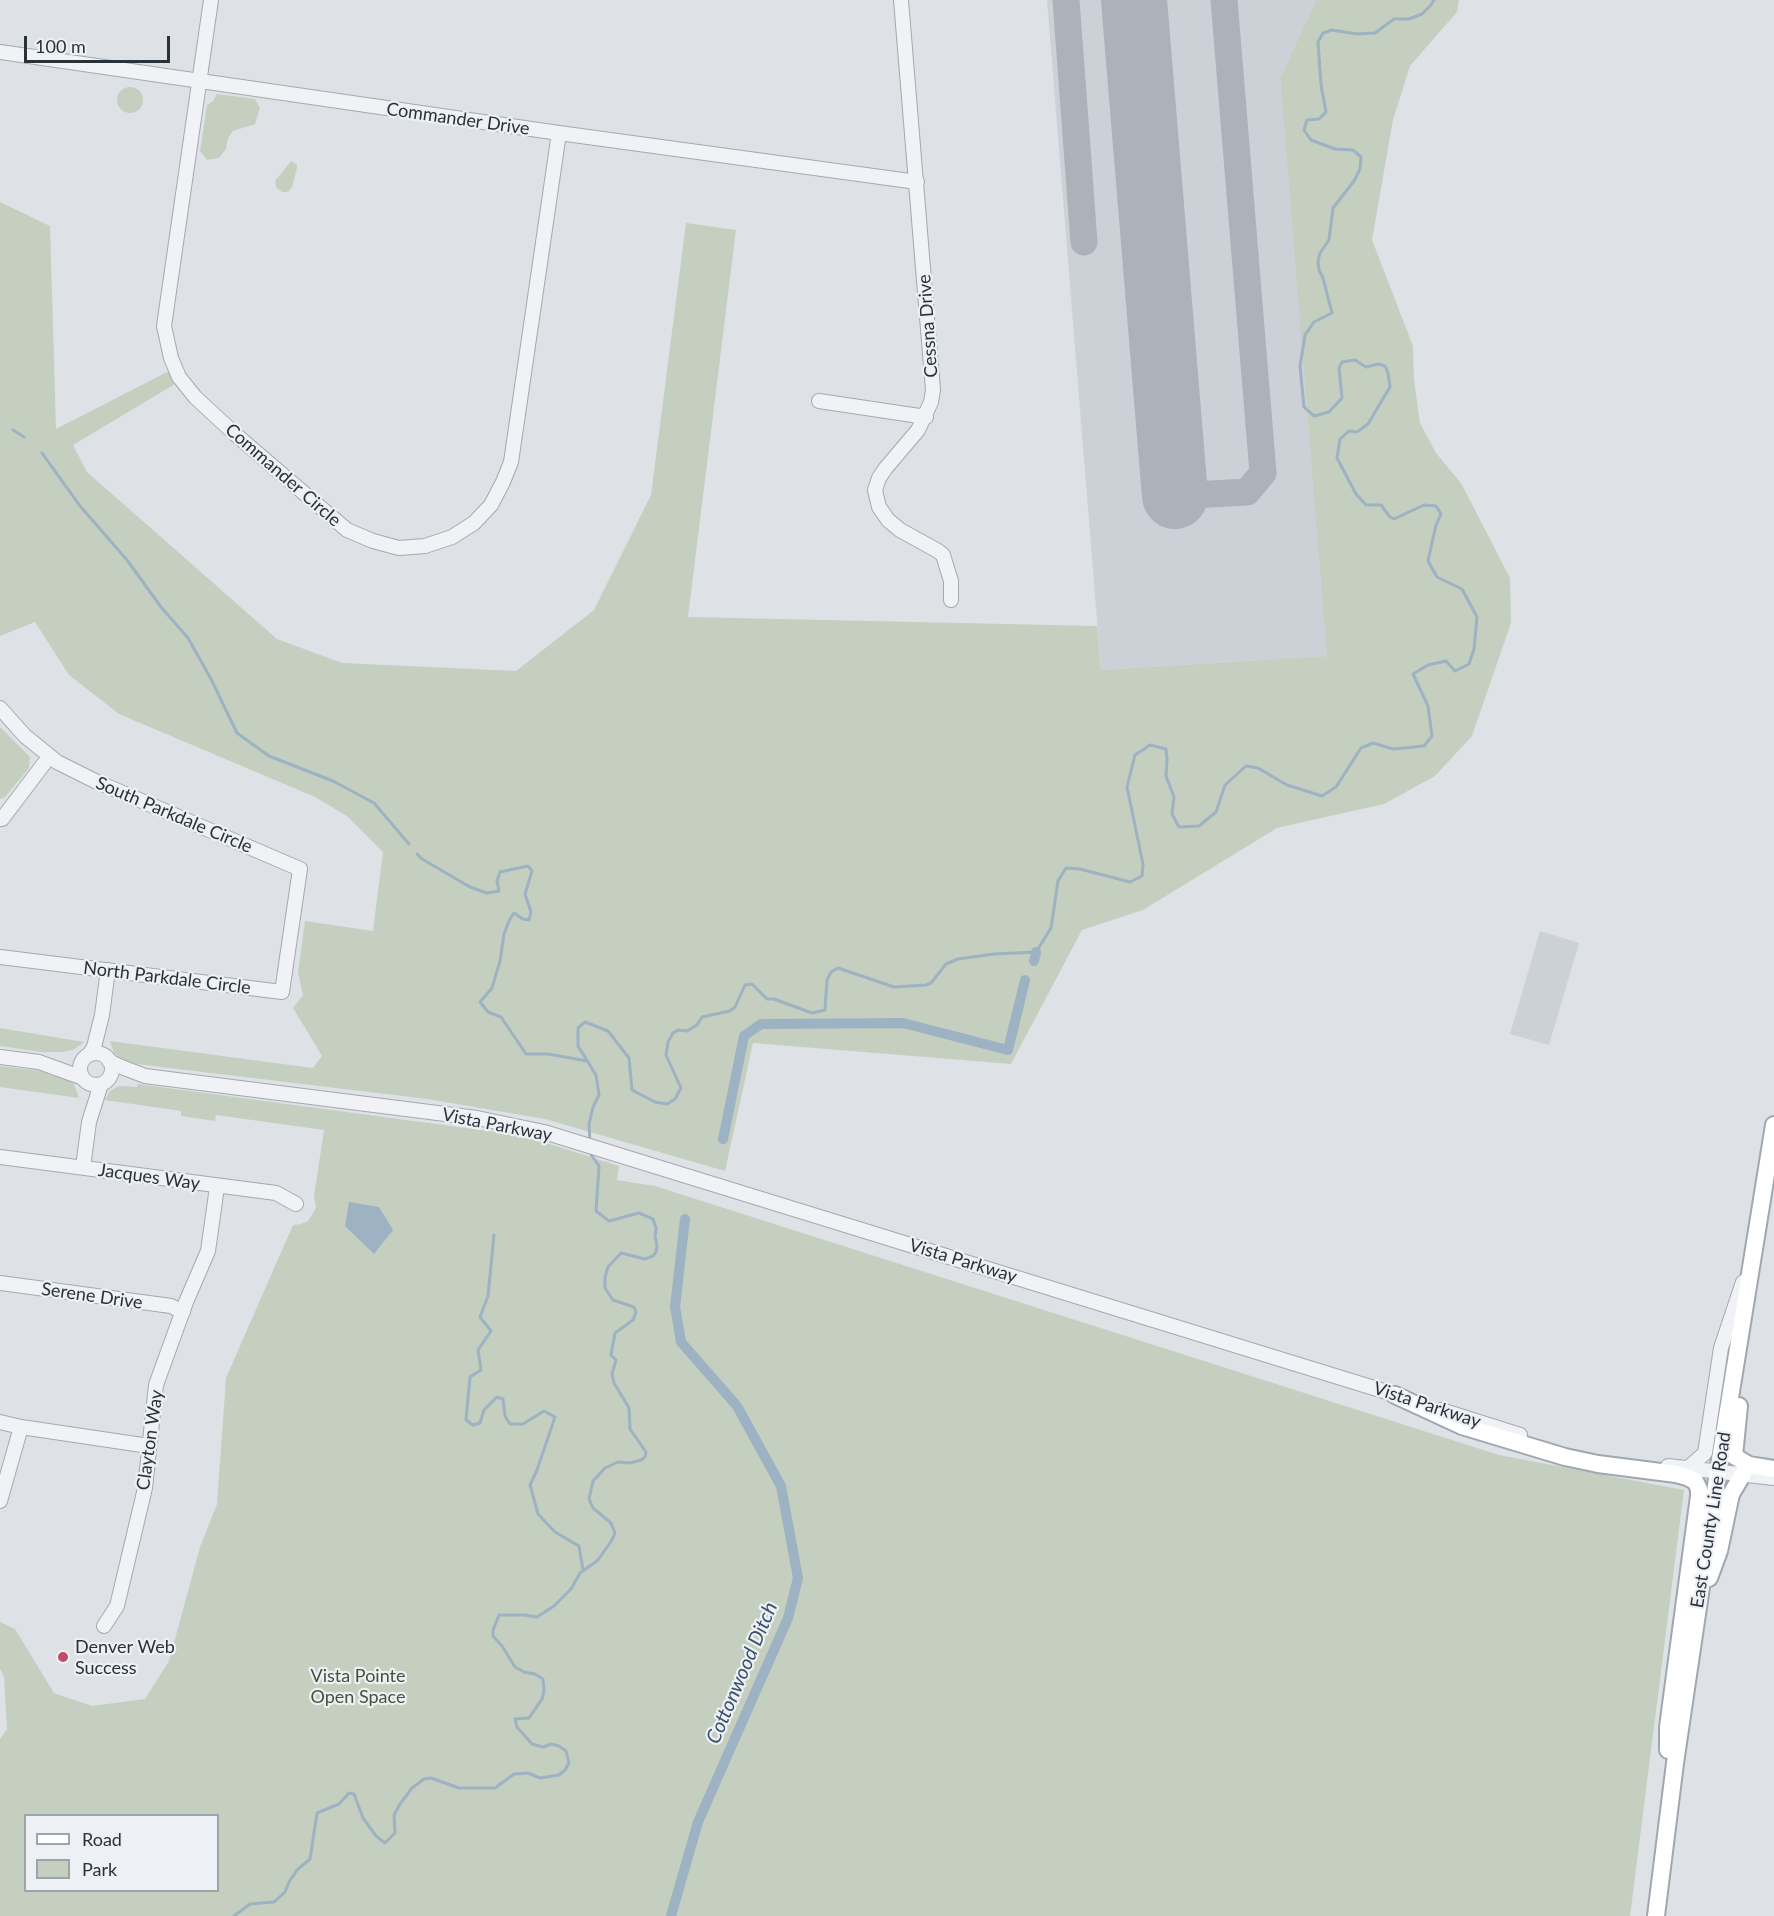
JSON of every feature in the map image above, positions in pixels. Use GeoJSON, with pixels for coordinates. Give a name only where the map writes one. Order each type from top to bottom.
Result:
{"type":"FeatureCollection","features":[{"type":"Feature","properties":{"kind":"main road","name":"East County Line Road"},"geometry":{"type":"LineString","coordinates":[[1656,1916],[1666,1829],[1718,1472],[1774,1125]]}},
{"type":"Feature","properties":{"kind":"main road"},"geometry":{"type":"LineString","coordinates":[[1756,1244],[1734,1456],[1749,1465],[1774,1469]]}},
{"type":"Feature","properties":{"kind":"main road"},"geometry":{"type":"LineString","coordinates":[[1395,1395],[1462,1426],[1565,1457],[1676,1474],[1695,1481],[1699,1489],[1699,1496],[1668,1727],[1666,1829]]}},
{"type":"Feature","properties":{"kind":"main road"},"geometry":{"type":"LineString","coordinates":[[1698,1607],[1719,1551],[1731,1494],[1743,1474]]}},
{"type":"Feature","properties":{"kind":"street","name":"Commander Circle"},"geometry":{"type":"LineString","coordinates":[[211,0],[164,326],[171,358],[179,377],[195,397],[235,434],[347,530],[373,541],[399,548],[425,546],[452,537],[474,523],[491,505],[503,482],[511,462],[559,133]]}},
{"type":"Feature","properties":{"kind":"street","name":"Cessna Drive"},"geometry":{"type":"LineString","coordinates":[[901,0],[933,381],[931,402],[926,417],[879,478],[875,490],[876,501],[892,525],[943,555],[951,581],[951,600]]}},
{"type":"Feature","properties":{"kind":"street","name":"Commander Drive"},"geometry":{"type":"LineString","coordinates":[[0,52],[917,182]]}},
{"type":"Feature","properties":{"kind":"street"},"geometry":{"type":"LineString","coordinates":[[819,401],[926,417]]}},
{"type":"Feature","properties":{"kind":"street","name":"South Parkdale Circle"},"geometry":{"type":"LineString","coordinates":[[0,708],[25,736],[49,757],[95,781],[300,869],[290,939]]}},
{"type":"Feature","properties":{"kind":"street"},"geometry":{"type":"LineString","coordinates":[[0,819],[49,757]]}},
{"type":"Feature","properties":{"kind":"street","name":"North Parkdale Circle"},"geometry":{"type":"LineString","coordinates":[[0,957],[282,992],[290,939]]}},
{"type":"Feature","properties":{"kind":"street"},"geometry":{"type":"LineString","coordinates":[[89,1122],[84,1080],[80,1069],[94,1047],[102,1015],[108,970]]}},
{"type":"Feature","properties":{"kind":"street"},"geometry":{"type":"LineString","coordinates":[[83,1167],[89,1122],[111,1069],[107,1059],[102,1015]]}},
{"type":"Feature","properties":{"kind":"street"},"geometry":{"type":"LineString","coordinates":[[0,1057],[39,1062],[95,1054],[107,1059]]}},
{"type":"Feature","properties":{"kind":"street","name":"Vista Parkway"},"geometry":{"type":"LineString","coordinates":[[107,1059],[145,1076],[477,1118],[544,1132],[1395,1395],[1559,1448],[1599,1456],[1774,1478]]}},
{"type":"Feature","properties":{"kind":"street"},"geometry":{"type":"LineString","coordinates":[[39,1062],[95,1085],[105,1081]]}},
{"type":"Feature","properties":{"kind":"street","name":"Vista Parkway"},"geometry":{"type":"LineString","coordinates":[[105,1081],[145,1076]]}},
{"type":"Feature","properties":{"kind":"street","name":"Jacques Way"},"geometry":{"type":"LineString","coordinates":[[0,1157],[276,1193],[296,1203]]}},
{"type":"Feature","properties":{"kind":"street","name":"Clayton Way"},"geometry":{"type":"LineString","coordinates":[[104,1626],[117,1606],[145,1488],[156,1385],[208,1251],[217,1187]]}},
{"type":"Feature","properties":{"kind":"street"},"geometry":{"type":"LineString","coordinates":[[1688,1468],[1705,1453],[1721,1348],[1756,1244]]}},
{"type":"Feature","properties":{"kind":"street","name":"Serene Drive"},"geometry":{"type":"LineString","coordinates":[[0,1283],[171,1306],[183,1311]]}},
{"type":"Feature","properties":{"kind":"street"},"geometry":{"type":"LineString","coordinates":[[0,1422],[149,1446]]}},
{"type":"Feature","properties":{"kind":"street"},"geometry":{"type":"LineString","coordinates":[[0,1501],[21,1427]]}},
{"type":"Feature","properties":{"kind":"shaded area"},"geometry":{"type":"Polygon","coordinates":[[[1047,0],[1316,0],[1280,78],[1328,656],[1101,670],[1047,0]]]}},
{"type":"Feature","properties":{"kind":"shaded area"},"geometry":{"type":"Polygon","coordinates":[[[1540,931],[1579,943],[1549,1045],[1510,1034],[1540,931]]]}},
{"type":"Feature","properties":{"kind":"green space"},"geometry":{"type":"Polygon","coordinates":[[[1316,0],[1459,0],[1457,12],[1410,66],[1393,120],[1372,240],[1413,346],[1414,380],[1420,423],[1436,453],[1461,483],[1510,578],[1511,623],[1472,736],[1435,776],[1384,804],[1277,828],[1143,910],[1082,930],[1011,1064],[753,1043],[725,1171],[545,1119],[427,1099],[128,1063],[114,1053],[110,1041],[313,1068],[322,1056],[293,1008],[303,995],[298,973],[305,921],[373,931],[383,852],[347,816],[315,797],[119,714],[69,675],[35,622],[0,636],[0,202],[50,226],[56,429],[169,371],[175,384],[73,445],[87,472],[277,639],[342,663],[516,671],[594,610],[651,495],[686,223],[736,230],[688,617],[1097,626],[1101,670],[1327,656],[1280,78],[1316,0]]]}},
{"type":"Feature","properties":{"kind":"green space"},"geometry":{"type":"Polygon","coordinates":[[[130,87],[139,91],[143,100],[139,109],[130,113],[121,109],[117,100],[121,91],[130,87]]]}},
{"type":"Feature","properties":{"kind":"green space"},"geometry":{"type":"Polygon","coordinates":[[[217,94],[255,99],[260,108],[255,124],[233,131],[228,138],[226,149],[219,158],[207,160],[200,151],[207,105],[217,94]]]}},
{"type":"Feature","properties":{"kind":"green space"},"geometry":{"type":"Polygon","coordinates":[[[291,161],[297,165],[292,187],[288,192],[282,192],[276,187],[275,181],[291,161]]]}},
{"type":"Feature","properties":{"kind":"green space"},"geometry":{"type":"Polygon","coordinates":[[[0,727],[30,757],[29,768],[5,797],[0,799],[0,727]]]}},
{"type":"Feature","properties":{"kind":"green space"},"geometry":{"type":"Polygon","coordinates":[[[0,1028],[84,1042],[73,1050],[61,1052],[41,1052],[0,1046],[0,1028]]]}},
{"type":"Feature","properties":{"kind":"green space"},"geometry":{"type":"Polygon","coordinates":[[[0,1066],[49,1072],[49,1075],[63,1077],[74,1084],[79,1098],[0,1087],[0,1066]]]}},
{"type":"Feature","properties":{"kind":"green space","name":"Vista Pointe Open Space"},"geometry":{"type":"Polygon","coordinates":[[[138,1084],[503,1133],[537,1140],[619,1166],[617,1180],[655,1186],[1499,1455],[1684,1490],[1630,1916],[0,1916],[0,1739],[7,1729],[4,1677],[0,1669],[0,1622],[15,1629],[54,1693],[92,1706],[145,1699],[169,1661],[200,1547],[217,1504],[226,1378],[293,1225],[308,1221],[316,1208],[314,1196],[324,1130],[216,1115],[215,1121],[181,1116],[181,1111],[105,1100],[110,1091],[119,1086],[137,1087],[138,1084]]]}},
{"type":"Feature","properties":{"kind":"water"},"geometry":{"type":"Polygon","coordinates":[[[349,1202],[379,1207],[393,1230],[374,1254],[345,1226],[349,1202]]]}},
{"type":"Feature","properties":{"kind":"waterway"},"geometry":{"type":"LineString","coordinates":[[590,1143],[589,1124],[599,1095],[596,1075],[578,1046],[578,1028],[585,1022],[608,1031],[629,1058],[632,1090],[655,1102],[667,1104],[675,1099],[681,1088],[666,1055],[668,1042],[673,1033],[678,1030],[687,1031],[697,1025],[702,1017],[730,1011],[735,1007],[745,985],[752,984],[767,999],[774,999],[812,1013],[825,1010],[827,980],[831,972],[838,968],[894,987],[926,985],[931,983],[946,964],[958,959],[1036,952],[1051,928],[1058,881],[1066,868],[1080,869],[1130,882],[1142,876],[1143,864],[1127,787],[1135,755],[1150,745],[1166,749],[1166,776],[1174,797],[1172,814],[1179,827],[1199,826],[1216,812],[1225,785],[1246,766],[1258,768],[1287,785],[1322,796],[1336,787],[1361,748],[1373,743],[1393,749],[1424,746],[1432,736],[1428,706],[1413,674],[1428,665],[1446,661],[1455,671],[1469,664],[1474,649],[1477,617],[1462,589],[1437,577],[1428,561],[1436,525],[1441,514],[1436,506],[1424,505],[1394,519],[1381,505],[1366,505],[1356,494],[1337,458],[1340,439],[1349,431],[1357,432],[1368,424],[1390,387],[1385,366],[1378,364],[1366,367],[1355,360],[1342,362],[1339,368],[1342,398],[1329,412],[1314,416],[1304,407],[1300,366],[1305,335],[1314,322],[1332,313],[1318,261],[1320,253],[1329,240],[1333,208],[1354,181],[1360,169],[1361,157],[1353,150],[1335,149],[1311,140],[1304,130],[1307,120],[1319,119],[1326,112],[1321,85],[1318,42],[1323,33],[1332,30],[1357,34],[1375,33],[1394,19],[1409,19],[1422,14],[1434,0]]}},
{"type":"Feature","properties":{"kind":"waterway"},"geometry":{"type":"LineString","coordinates":[[13,430],[24,437]]}},
{"type":"Feature","properties":{"kind":"waterway"},"geometry":{"type":"LineString","coordinates":[[42,453],[80,506],[127,560],[161,607],[188,638],[237,733],[269,756],[333,781],[374,803],[409,844]]}},
{"type":"Feature","properties":{"kind":"waterway"},"geometry":{"type":"LineString","coordinates":[[417,854],[470,887],[487,893],[499,891],[497,881],[500,872],[528,866],[532,871],[525,894],[531,912],[529,920],[514,913],[509,921],[492,988],[480,1002],[488,1012],[501,1017],[526,1054],[548,1054],[587,1061]]}},
{"type":"Feature","properties":{"kind":"waterway","name":"Cottonwood Ditch"},"geometry":{"type":"LineString","coordinates":[[1034,961],[1036,952]]}},
{"type":"Feature","properties":{"kind":"waterway","name":"Cottonwood Ditch"},"geometry":{"type":"LineString","coordinates":[[723,1139],[744,1036],[761,1024],[903,1023],[1008,1050],[1025,980]]}},
{"type":"Feature","properties":{"kind":"waterway"},"geometry":{"type":"LineString","coordinates":[[234,1916],[250,1904],[274,1902],[285,1892],[297,1870],[310,1859],[317,1813],[339,1804],[349,1793],[354,1794],[363,1818],[376,1836],[385,1843],[395,1833],[394,1815],[400,1804],[412,1788],[424,1779],[431,1778],[459,1788],[495,1788],[514,1774],[528,1773],[540,1778],[559,1775],[569,1763],[566,1751],[559,1746],[551,1744],[543,1747],[532,1744],[517,1727],[515,1719],[529,1718],[542,1699],[543,1679],[515,1667],[493,1636],[493,1630],[499,1615],[537,1617],[554,1606],[571,1589],[580,1573],[598,1560],[615,1533],[611,1523],[593,1508],[589,1499],[593,1481],[605,1468],[618,1462],[630,1463],[645,1457],[646,1452],[630,1429],[629,1408],[614,1383],[612,1374],[616,1360],[611,1355],[615,1333],[633,1320],[636,1312],[634,1307],[613,1300],[605,1288],[605,1277],[608,1267],[621,1253],[645,1259],[653,1256],[657,1246],[656,1228],[653,1219],[639,1213],[609,1221],[596,1211],[599,1166],[590,1150]]}},
{"type":"Feature","properties":{"kind":"waterway","name":"Cottonwood Ditch"},"geometry":{"type":"LineString","coordinates":[[671,1916],[698,1822],[788,1618],[798,1578],[781,1486],[737,1406],[681,1342],[675,1307],[685,1219]]}},
{"type":"Feature","properties":{"kind":"waterway"},"geometry":{"type":"LineString","coordinates":[[494,1235],[488,1296],[480,1317],[491,1331],[478,1350],[481,1370],[470,1377],[466,1420],[473,1425],[480,1423],[484,1410],[497,1397],[503,1399],[505,1416],[510,1424],[523,1424],[544,1411],[555,1417],[530,1485],[538,1514],[555,1532],[579,1546],[583,1570]]}},
{"type":"Feature","properties":{"kind":"taxiway"},"geometry":{"type":"LineString","coordinates":[[1066,0],[1084,242]]}},
{"type":"Feature","properties":{"kind":"taxiway"},"geometry":{"type":"LineString","coordinates":[[1175,496],[1247,492],[1263,473],[1224,0]]}},
{"type":"Feature","properties":{"kind":"runway"},"geometry":{"type":"LineString","coordinates":[[1134,0],[1175,496]]}},
{"type":"Feature","properties":{"kind":"place","name":"Denver Web Success"},"geometry":{"type":"Point","coordinates":[63,1657]}}]}
